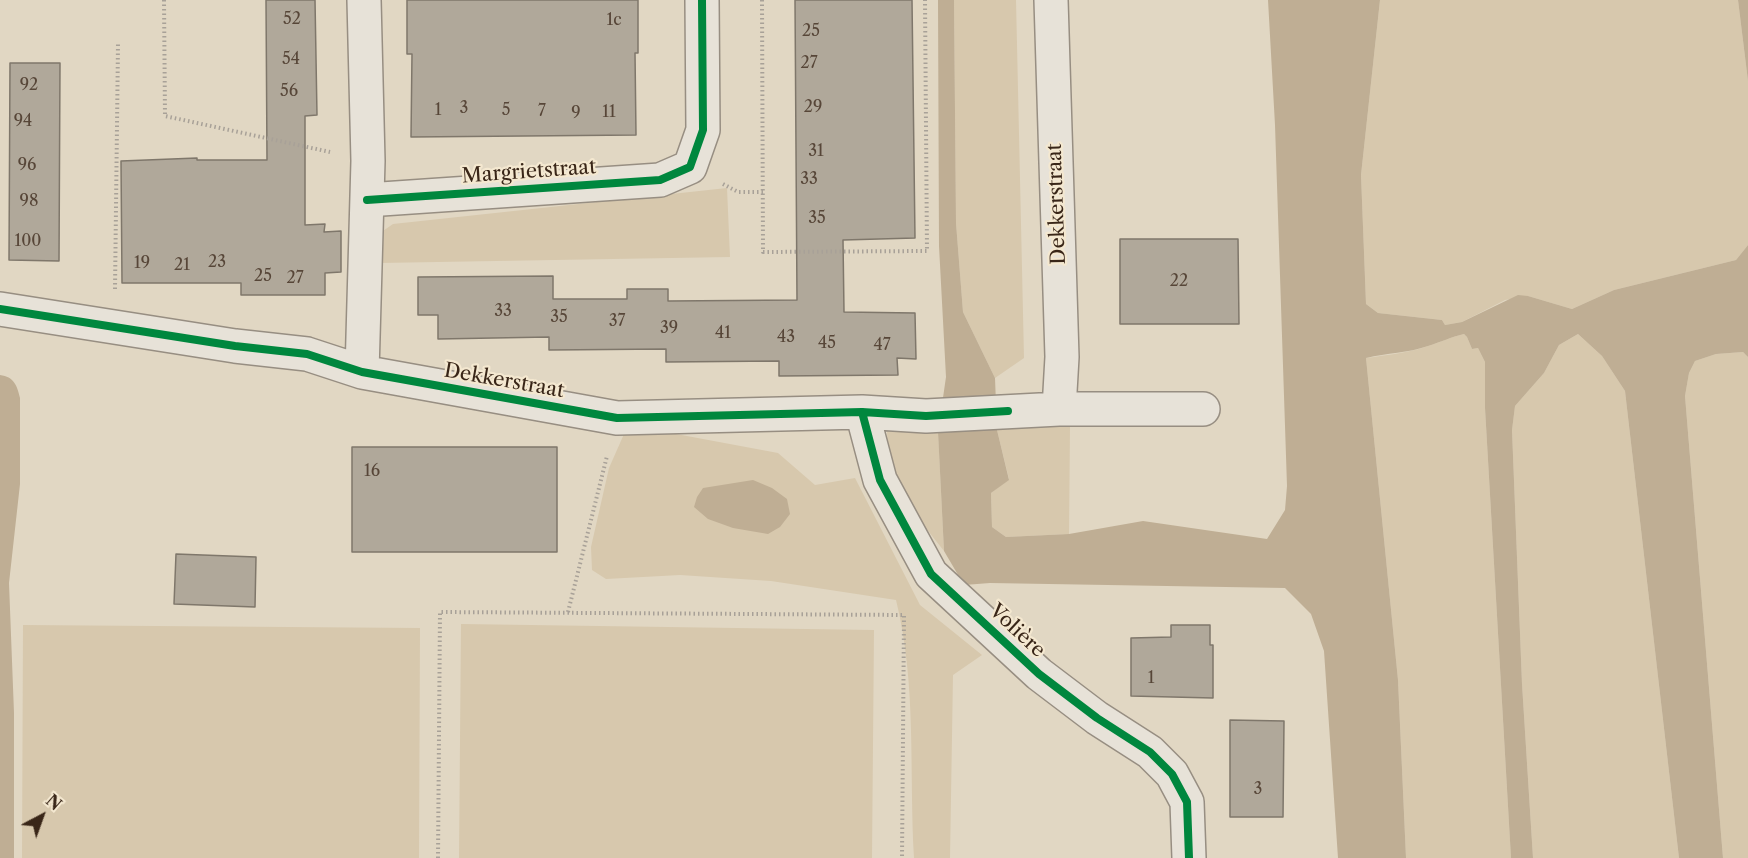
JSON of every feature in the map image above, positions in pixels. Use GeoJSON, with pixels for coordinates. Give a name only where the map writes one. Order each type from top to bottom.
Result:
{"type":"FeatureCollection","features":[{"type":"Feature","properties":{"kind":"street"},"geometry":{"type":"LineString","coordinates":[[362,372],[368,200],[364,0]]}},
{"type":"Feature","properties":{"kind":"street","name":"Margrietstraat"},"geometry":{"type":"LineString","coordinates":[[368,200],[660,180],[690,167],[703,130],[702,0]]}},
{"type":"Feature","properties":{"kind":"street","name":"Dekkerstraat"},"geometry":{"type":"LineString","coordinates":[[1051,0],[1062,357],[1059,409]]}},
{"type":"Feature","properties":{"kind":"street","name":"Dekkerstraat"},"geometry":{"type":"LineString","coordinates":[[0,309],[235,346],[307,354],[362,372],[617,418],[862,412],[926,416],[1059,409],[1203,409]]}},
{"type":"Feature","properties":{"kind":"street","name":"Volière"},"geometry":{"type":"LineString","coordinates":[[862,412],[880,480],[931,574],[1039,674],[1097,718],[1150,752],[1172,774],[1187,802],[1189,848]]}},
{"type":"Feature","properties":{"kind":"path"},"geometry":{"type":"LineString","coordinates":[[164,0],[165,116],[368,161]]}},
{"type":"Feature","properties":{"kind":"path"},"geometry":{"type":"LineString","coordinates":[[762,0],[763,252],[798,252],[927,251],[925,0]]}},
{"type":"Feature","properties":{"kind":"path"},"geometry":{"type":"LineString","coordinates":[[115,326],[118,44]]}},
{"type":"Feature","properties":{"kind":"path"},"geometry":{"type":"LineString","coordinates":[[568,612],[617,418]]}},
{"type":"Feature","properties":{"kind":"path"},"geometry":{"type":"LineString","coordinates":[[438,858],[440,612],[904,615],[902,858]]}},
{"type":"Feature","properties":{"kind":"shaded area"},"geometry":{"type":"Polygon","coordinates":[[[938,0],[954,0],[956,223],[963,312],[995,378],[997,430],[1009,480],[991,493],[992,527],[1006,537],[1069,534],[1143,521],[1267,539],[1285,510],[1287,486],[1275,125],[1268,0],[1380,0],[1361,175],[1366,304],[1378,313],[1442,320],[1445,325],[1462,322],[1518,295],[1572,309],[1614,290],[1736,260],[1748,245],[1748,357],[1743,352],[1716,354],[1695,361],[1689,373],[1685,396],[1723,858],[1679,858],[1625,391],[1602,356],[1578,334],[1559,345],[1544,373],[1515,406],[1512,430],[1522,684],[1533,858],[1511,858],[1485,408],[1485,362],[1478,348],[1472,349],[1464,334],[1405,352],[1366,358],[1398,680],[1406,858],[1338,858],[1324,651],[1311,614],[1285,588],[990,583],[964,585],[944,551],[938,432],[946,377],[939,246],[938,0]]]}},
{"type":"Feature","properties":{"kind":"shaded area"},"geometry":{"type":"Polygon","coordinates":[[[954,0],[1016,0],[1024,358],[995,378],[963,312],[956,223],[954,0]]]}},
{"type":"Feature","properties":{"kind":"shaded area"},"geometry":{"type":"Polygon","coordinates":[[[1380,0],[1738,0],[1748,81],[1748,245],[1736,260],[1614,290],[1572,309],[1528,296],[1505,300],[1462,322],[1445,325],[1442,320],[1378,313],[1366,304],[1361,175],[1380,0]]]}},
{"type":"Feature","properties":{"kind":"shaded area"},"geometry":{"type":"Polygon","coordinates":[[[1738,0],[1748,0],[1748,81],[1738,0]]]}},
{"type":"Feature","properties":{"kind":"shaded area"},"geometry":{"type":"Polygon","coordinates":[[[727,188],[730,257],[379,263],[380,233],[393,224],[727,188]]]}},
{"type":"Feature","properties":{"kind":"shaded area"},"geometry":{"type":"Polygon","coordinates":[[[1464,334],[1472,349],[1478,348],[1485,362],[1485,408],[1511,858],[1406,858],[1398,680],[1366,358],[1397,354],[1464,334]]]}},
{"type":"Feature","properties":{"kind":"shaded area"},"geometry":{"type":"Polygon","coordinates":[[[1578,334],[1602,356],[1625,391],[1679,858],[1533,858],[1522,684],[1512,430],[1515,406],[1544,373],[1559,345],[1578,334]]]}},
{"type":"Feature","properties":{"kind":"shaded area"},"geometry":{"type":"Polygon","coordinates":[[[1743,352],[1748,357],[1748,858],[1723,858],[1685,396],[1689,373],[1695,361],[1716,354],[1743,352]]]}},
{"type":"Feature","properties":{"kind":"shaded area"},"geometry":{"type":"Polygon","coordinates":[[[0,375],[14,382],[20,398],[20,484],[9,583],[14,713],[14,858],[0,858],[0,375]]]}},
{"type":"Feature","properties":{"kind":"shaded area"},"geometry":{"type":"Polygon","coordinates":[[[628,425],[778,453],[815,485],[855,478],[920,605],[982,655],[953,675],[950,858],[914,858],[910,696],[903,632],[896,600],[771,581],[680,575],[606,579],[592,570],[591,547],[609,468],[628,425]]]}},
{"type":"Feature","properties":{"kind":"shaded area"},"geometry":{"type":"Polygon","coordinates":[[[1006,427],[1070,427],[1069,534],[1006,537],[992,527],[991,493],[1009,479],[997,430],[1006,427]]]}},
{"type":"Feature","properties":{"kind":"shaded area"},"geometry":{"type":"Polygon","coordinates":[[[887,428],[938,432],[944,551],[906,503],[888,473],[887,428]]]}},
{"type":"Feature","properties":{"kind":"shaded area"},"geometry":{"type":"Polygon","coordinates":[[[753,480],[772,488],[787,499],[790,514],[780,527],[768,534],[733,528],[708,519],[694,507],[703,488],[753,480]]]}},
{"type":"Feature","properties":{"kind":"shaded area"},"geometry":{"type":"Polygon","coordinates":[[[461,624],[874,630],[872,858],[459,858],[461,624]]]}},
{"type":"Feature","properties":{"kind":"shaded area"},"geometry":{"type":"Polygon","coordinates":[[[23,625],[420,628],[419,858],[22,858],[23,625]]]}},
{"type":"Feature","properties":{"kind":"building"},"geometry":{"type":"Polygon","coordinates":[[[266,0],[315,0],[317,115],[305,116],[305,225],[325,224],[324,232],[341,231],[341,272],[325,273],[325,295],[241,295],[241,283],[122,283],[121,161],[197,158],[197,160],[267,160],[266,0]]]}},
{"type":"Feature","properties":{"kind":"building"},"geometry":{"type":"Polygon","coordinates":[[[407,0],[638,0],[638,53],[635,53],[636,135],[411,137],[412,54],[407,54],[407,0]]]}},
{"type":"Feature","properties":{"kind":"building"},"geometry":{"type":"Polygon","coordinates":[[[795,0],[912,0],[915,238],[843,240],[844,312],[915,313],[916,359],[897,358],[898,375],[779,376],[779,361],[666,362],[666,349],[549,350],[549,337],[438,339],[438,315],[418,315],[418,277],[553,276],[553,299],[627,299],[627,289],[668,289],[668,301],[797,300],[795,0]]]}},
{"type":"Feature","properties":{"kind":"building"},"geometry":{"type":"Polygon","coordinates":[[[10,63],[60,63],[59,261],[9,260],[10,63]]]}},
{"type":"Feature","properties":{"kind":"building"},"geometry":{"type":"Polygon","coordinates":[[[1120,239],[1238,239],[1239,324],[1120,324],[1120,239]]]}},
{"type":"Feature","properties":{"kind":"building"},"geometry":{"type":"Polygon","coordinates":[[[352,447],[557,447],[557,552],[352,552],[352,447]]]}},
{"type":"Feature","properties":{"kind":"building"},"geometry":{"type":"Polygon","coordinates":[[[176,554],[256,557],[255,607],[174,604],[176,554]]]}},
{"type":"Feature","properties":{"kind":"building"},"geometry":{"type":"Polygon","coordinates":[[[1171,625],[1210,625],[1210,645],[1213,645],[1213,698],[1131,696],[1131,638],[1171,637],[1171,625]]]}},
{"type":"Feature","properties":{"kind":"building"},"geometry":{"type":"Polygon","coordinates":[[[1230,720],[1284,721],[1283,817],[1230,817],[1230,720]]]}},
{"type":"Feature","properties":{"kind":"cycle path"},"geometry":{"type":"LineString","coordinates":[[367,200],[660,180],[690,167],[703,130],[702,0]]}},
{"type":"Feature","properties":{"kind":"cycle path"},"geometry":{"type":"LineString","coordinates":[[0,309],[235,346],[307,354],[362,372],[617,418],[862,412],[926,416],[1008,411]]}},
{"type":"Feature","properties":{"kind":"cycle path"},"geometry":{"type":"LineString","coordinates":[[862,412],[880,480],[931,574],[1039,674],[1097,718],[1150,752],[1172,774],[1187,802],[1189,858]]}}]}
